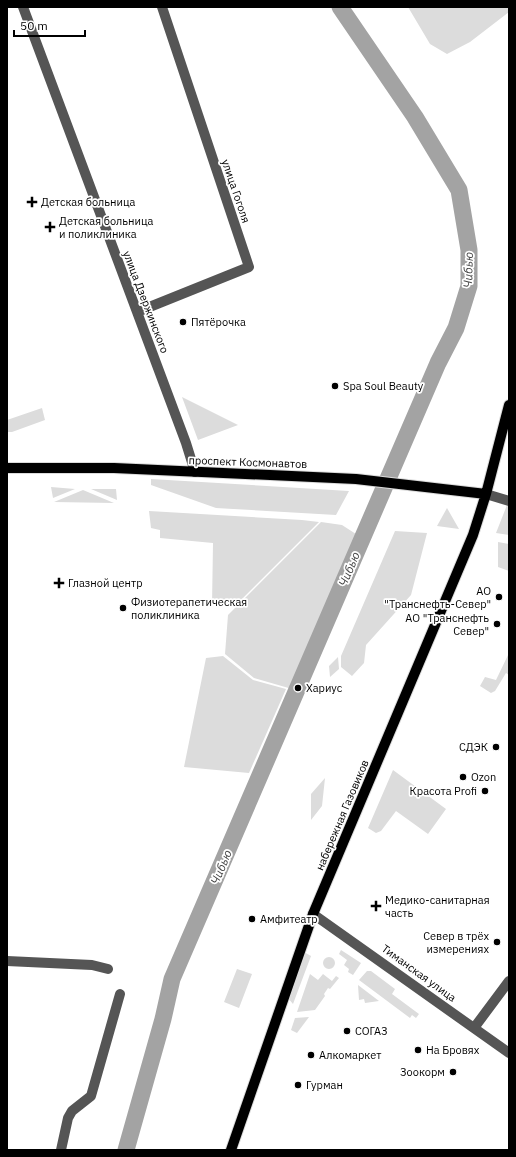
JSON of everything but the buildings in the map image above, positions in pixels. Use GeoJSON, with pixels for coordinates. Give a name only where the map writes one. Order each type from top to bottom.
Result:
{"type":"FeatureCollection","features":[{"type":"Feature","properties":{"kind":"main road","name":"набережная Газовиков"},"geometry":{"type":"LineString","coordinates":[[231,1150],[313,914],[473,536],[486,494],[509,405]]}},
{"type":"Feature","properties":{"kind":"main road","name":"проспект Космонавтов"},"geometry":{"type":"LineString","coordinates":[[7,468],[114,468],[361,480],[486,494]]}},
{"type":"Feature","properties":{"kind":"street","name":"улица Дзержинского"},"geometry":{"type":"LineString","coordinates":[[23,7],[186,443],[195,472]]}},
{"type":"Feature","properties":{"kind":"street","name":"улица Гоголя"},"geometry":{"type":"LineString","coordinates":[[137,312],[249,267],[162,7]]}},
{"type":"Feature","properties":{"kind":"street"},"geometry":{"type":"LineString","coordinates":[[486,494],[509,501]]}},
{"type":"Feature","properties":{"kind":"street","name":"Тиманская улица"},"geometry":{"type":"LineString","coordinates":[[313,914],[509,1053]]}},
{"type":"Feature","properties":{"kind":"street"},"geometry":{"type":"LineString","coordinates":[[7,962],[92,965],[108,969]]}},
{"type":"Feature","properties":{"kind":"street"},"geometry":{"type":"LineString","coordinates":[[474,1028],[509,981]]}},
{"type":"Feature","properties":{"kind":"street"},"geometry":{"type":"LineString","coordinates":[[61,1150],[70,1115],[90,1096],[120,994]]}},
{"type":"Feature","properties":{"kind":"shaded area"},"geometry":{"type":"Polygon","coordinates":[[[408,7],[509,7],[509,12],[470,42],[447,54],[430,44],[408,7]]]}},
{"type":"Feature","properties":{"kind":"shaded area"},"geometry":{"type":"Polygon","coordinates":[[[182,397],[238,425],[198,440],[182,397]]]}},
{"type":"Feature","properties":{"kind":"shaded area"},"geometry":{"type":"Polygon","coordinates":[[[42,408],[45,420],[12,432],[7,432],[7,420],[42,408]]]}},
{"type":"Feature","properties":{"kind":"shaded area"},"geometry":{"type":"Polygon","coordinates":[[[151,479],[349,491],[336,515],[216,508],[151,485],[151,479]]]}},
{"type":"Feature","properties":{"kind":"shaded area"},"geometry":{"type":"Polygon","coordinates":[[[51,487],[75,489],[53,498],[51,487]]]}},
{"type":"Feature","properties":{"kind":"shaded area"},"geometry":{"type":"Polygon","coordinates":[[[91,489],[116,489],[117,500],[91,489]]]}},
{"type":"Feature","properties":{"kind":"shaded area"},"geometry":{"type":"Polygon","coordinates":[[[83,490],[114,503],[54,502],[83,490]]]}},
{"type":"Feature","properties":{"kind":"shaded area"},"geometry":{"type":"Polygon","coordinates":[[[507,505],[509,506],[509,535],[496,533],[507,505]]]}},
{"type":"Feature","properties":{"kind":"shaded area"},"geometry":{"type":"Polygon","coordinates":[[[447,508],[459,529],[437,526],[447,508]]]}},
{"type":"Feature","properties":{"kind":"shaded area"},"geometry":{"type":"Polygon","coordinates":[[[149,511],[319,522],[234,607],[212,605],[213,543],[160,538],[160,530],[151,528],[149,511]]]}},
{"type":"Feature","properties":{"kind":"shaded area"},"geometry":{"type":"Polygon","coordinates":[[[321,522],[342,525],[359,536],[292,689],[254,678],[225,654],[228,615],[321,522]]]}},
{"type":"Feature","properties":{"kind":"shaded area"},"geometry":{"type":"Polygon","coordinates":[[[395,531],[427,533],[411,595],[366,645],[364,663],[352,676],[341,667],[341,656],[395,531]]]}},
{"type":"Feature","properties":{"kind":"shaded area"},"geometry":{"type":"Polygon","coordinates":[[[498,542],[509,544],[509,571],[498,567],[498,542]]]}},
{"type":"Feature","properties":{"kind":"shaded area"},"geometry":{"type":"Polygon","coordinates":[[[509,653],[509,675],[506,673],[495,691],[491,693],[480,686],[485,677],[496,680],[509,653]]]}},
{"type":"Feature","properties":{"kind":"shaded area"},"geometry":{"type":"Polygon","coordinates":[[[223,656],[253,680],[286,689],[249,773],[184,767],[206,658],[223,656]]]}},
{"type":"Feature","properties":{"kind":"shaded area"},"geometry":{"type":"Polygon","coordinates":[[[338,657],[339,669],[330,677],[329,666],[338,657]]]}},
{"type":"Feature","properties":{"kind":"shaded area"},"geometry":{"type":"Polygon","coordinates":[[[393,770],[446,809],[428,834],[396,811],[381,831],[376,833],[368,828],[393,770]]]}},
{"type":"Feature","properties":{"kind":"shaded area"},"geometry":{"type":"Polygon","coordinates":[[[325,778],[322,806],[311,820],[311,794],[325,778]]]}},
{"type":"Feature","properties":{"kind":"shaded area"},"geometry":{"type":"Polygon","coordinates":[[[341,950],[361,963],[353,975],[348,972],[349,969],[344,965],[347,960],[339,954],[341,950]]]}},
{"type":"Feature","properties":{"kind":"shaded area"},"geometry":{"type":"Polygon","coordinates":[[[304,952],[311,956],[293,1004],[288,998],[304,952]]]}},
{"type":"Feature","properties":{"kind":"shaded area"},"geometry":{"type":"Polygon","coordinates":[[[331,957],[334,958],[334,968],[327,969],[324,968],[323,961],[324,958],[331,957]]]}},
{"type":"Feature","properties":{"kind":"shaded area"},"geometry":{"type":"Polygon","coordinates":[[[237,969],[252,974],[239,1008],[224,1002],[237,969]]]}},
{"type":"Feature","properties":{"kind":"shaded area"},"geometry":{"type":"Polygon","coordinates":[[[367,971],[371,971],[395,989],[392,994],[419,1014],[416,1018],[412,1015],[410,1018],[359,980],[367,971]]]}},
{"type":"Feature","properties":{"kind":"shaded area"},"geometry":{"type":"Polygon","coordinates":[[[310,974],[318,980],[323,974],[332,981],[336,976],[339,978],[330,989],[328,988],[324,994],[325,996],[315,1010],[297,1012],[310,974]]]}},
{"type":"Feature","properties":{"kind":"shaded area"},"geometry":{"type":"Polygon","coordinates":[[[358,985],[379,1001],[365,1003],[364,999],[359,1000],[358,985]]]}},
{"type":"Feature","properties":{"kind":"shaded area"},"geometry":{"type":"Polygon","coordinates":[[[309,1017],[297,1033],[291,1030],[295,1018],[309,1017]]]}},
{"type":"Feature","properties":{"kind":"waterway","name":"Чибью"},"geometry":{"type":"LineString","coordinates":[[126,1150],[163,1019],[172,979],[438,363],[456,328],[469,286],[469,250],[459,190],[415,117],[340,7]]}},
{"type":"Feature","properties":{"kind":"place","name":"Детская больница"},"geometry":{"type":"Point","coordinates":[32,202]}},
{"type":"Feature","properties":{"kind":"place","name":"Детская больница и поликлиника"},"geometry":{"type":"Point","coordinates":[50,227]}},
{"type":"Feature","properties":{"kind":"place","name":"Пятёрочка"},"geometry":{"type":"Point","coordinates":[183,322]}},
{"type":"Feature","properties":{"kind":"place","name":"Spa Soul Beauty"},"geometry":{"type":"Point","coordinates":[335,386]}},
{"type":"Feature","properties":{"kind":"place","name":"Глазной центр"},"geometry":{"type":"Point","coordinates":[59,583]}},
{"type":"Feature","properties":{"kind":"place","name":"АО \"Транснефть-Север\""},"geometry":{"type":"Point","coordinates":[499,597]}},
{"type":"Feature","properties":{"kind":"place","name":"Физиотерапетическая поликлиника"},"geometry":{"type":"Point","coordinates":[123,608]}},
{"type":"Feature","properties":{"kind":"place","name":"АО \"Транснефть Север\""},"geometry":{"type":"Point","coordinates":[497,624]}},
{"type":"Feature","properties":{"kind":"place","name":"Хариус"},"geometry":{"type":"Point","coordinates":[298,688]}},
{"type":"Feature","properties":{"kind":"place","name":"СДЭК"},"geometry":{"type":"Point","coordinates":[496,747]}},
{"type":"Feature","properties":{"kind":"place","name":"Ozon"},"geometry":{"type":"Point","coordinates":[463,777]}},
{"type":"Feature","properties":{"kind":"place","name":"Красота Profi"},"geometry":{"type":"Point","coordinates":[485,791]}},
{"type":"Feature","properties":{"kind":"place","name":"Медико-санитарная часть"},"geometry":{"type":"Point","coordinates":[376,906]}},
{"type":"Feature","properties":{"kind":"place","name":"Амфитеатр"},"geometry":{"type":"Point","coordinates":[252,919]}},
{"type":"Feature","properties":{"kind":"place","name":"Север в трёх измерениях"},"geometry":{"type":"Point","coordinates":[497,942]}},
{"type":"Feature","properties":{"kind":"place","name":"СОГАЗ"},"geometry":{"type":"Point","coordinates":[347,1031]}},
{"type":"Feature","properties":{"kind":"place","name":"На Бровях"},"geometry":{"type":"Point","coordinates":[418,1050]}},
{"type":"Feature","properties":{"kind":"place","name":"Алкомаркет"},"geometry":{"type":"Point","coordinates":[311,1055]}},
{"type":"Feature","properties":{"kind":"place","name":"Зоокорм"},"geometry":{"type":"Point","coordinates":[453,1072]}},
{"type":"Feature","properties":{"kind":"place","name":"Гурман"},"geometry":{"type":"Point","coordinates":[298,1085]}}]}
